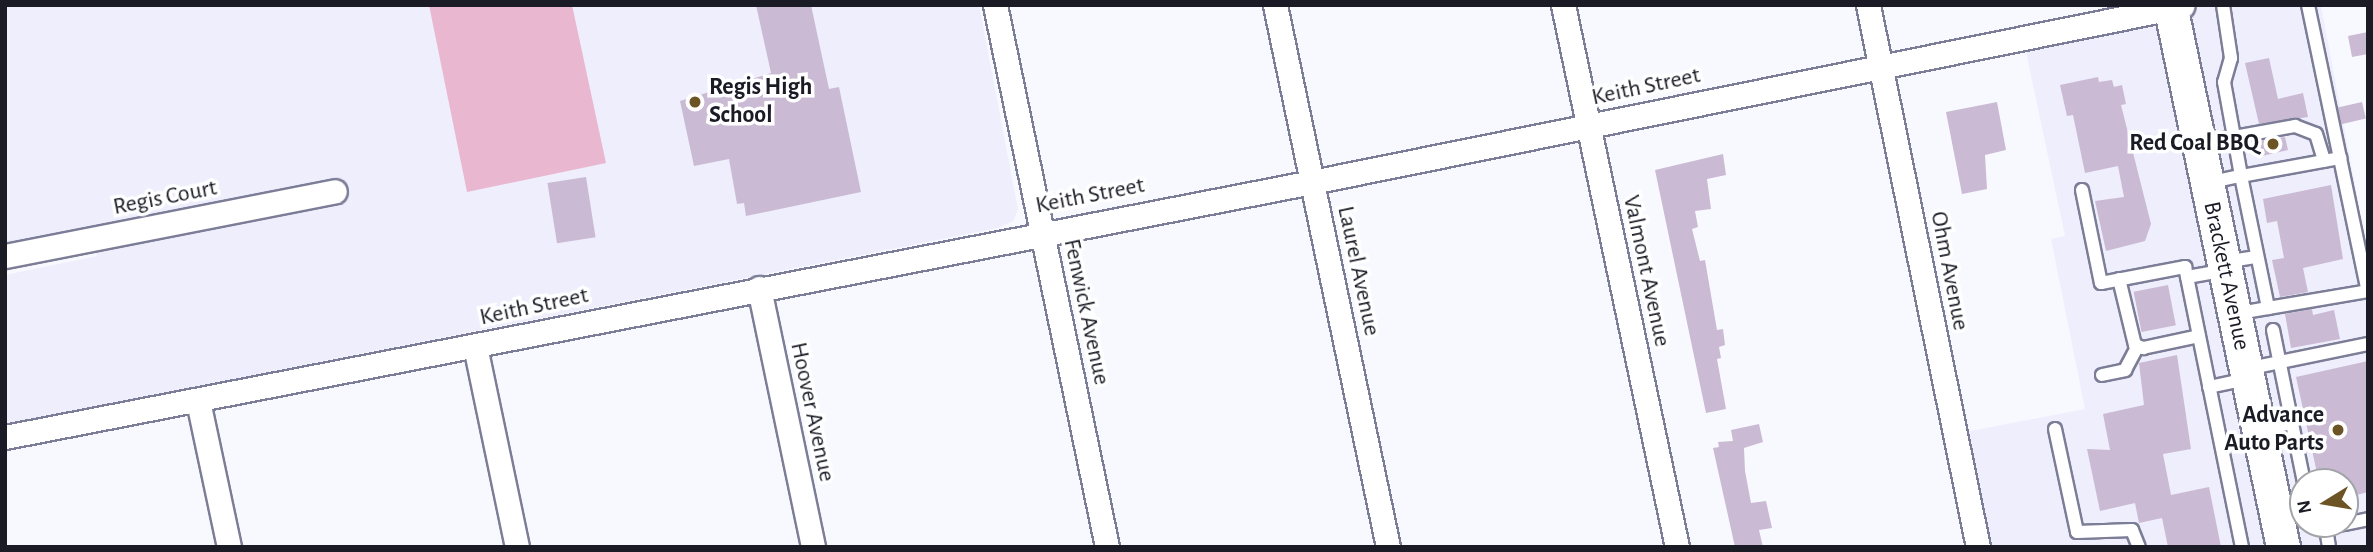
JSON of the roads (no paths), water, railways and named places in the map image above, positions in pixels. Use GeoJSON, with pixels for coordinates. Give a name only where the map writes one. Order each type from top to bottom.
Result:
{"type":"FeatureCollection","features":[{"type":"Feature","properties":{"kind":"main road","name":"Brackett Avenue"},"geometry":{"type":"LineString","coordinates":[[2175,6],[2199,144],[2283,547]]}},
{"type":"Feature","properties":{"kind":"street","name":"Fenwick Avenue"},"geometry":{"type":"LineString","coordinates":[[995,5],[1107,547]]}},
{"type":"Feature","properties":{"kind":"street","name":"Laurel Avenue"},"geometry":{"type":"LineString","coordinates":[[1275,5],[1388,547]]}},
{"type":"Feature","properties":{"kind":"street","name":"Valmont Avenue"},"geometry":{"type":"LineString","coordinates":[[1563,5],[1677,547]]}},
{"type":"Feature","properties":{"kind":"street","name":"Ohm Avenue"},"geometry":{"type":"LineString","coordinates":[[1868,5],[1978,547]]}},
{"type":"Feature","properties":{"kind":"street","name":"Keith Street"},"geometry":{"type":"LineString","coordinates":[[5,437],[198,401],[1042,232],[1312,182],[2175,6]]}},
{"type":"Feature","properties":{"kind":"street","name":"Regis Court"},"geometry":{"type":"LineString","coordinates":[[5,256],[335,191]]}},
{"type":"Feature","properties":{"kind":"street","name":"Hoover Avenue"},"geometry":{"type":"LineString","coordinates":[[759,288],[813,547]]}},
{"type":"Feature","properties":{"kind":"street"},"geometry":{"type":"LineString","coordinates":[[475,346],[517,547]]}},
{"type":"Feature","properties":{"kind":"street"},"geometry":{"type":"LineString","coordinates":[[198,401],[229,547]]}},
{"type":"Feature","properties":{"kind":"lane"},"geometry":{"type":"LineString","coordinates":[[2223,5],[2231,58],[2224,82],[2268,308]]}},
{"type":"Feature","properties":{"kind":"lane"},"geometry":{"type":"LineString","coordinates":[[2234,314],[2368,291],[2308,5]]}},
{"type":"Feature","properties":{"kind":"lane"},"geometry":{"type":"LineString","coordinates":[[2199,144],[2295,126],[2308,128],[2316,134],[2324,161]]}},
{"type":"Feature","properties":{"kind":"lane"},"geometry":{"type":"LineString","coordinates":[[2207,183],[2340,158]]}},
{"type":"Feature","properties":{"kind":"lane"},"geometry":{"type":"LineString","coordinates":[[2082,190],[2101,283],[2186,267],[2242,547]]}},
{"type":"Feature","properties":{"kind":"lane"},"geometry":{"type":"LineString","coordinates":[[2188,277],[2257,257]]}},
{"type":"Feature","properties":{"kind":"lane"},"geometry":{"type":"LineString","coordinates":[[2119,279],[2130,337],[2138,346]]}},
{"type":"Feature","properties":{"kind":"lane"},"geometry":{"type":"LineString","coordinates":[[2273,330],[2301,468]]}},
{"type":"Feature","properties":{"kind":"lane"},"geometry":{"type":"LineString","coordinates":[[2138,346],[2199,336]]}},
{"type":"Feature","properties":{"kind":"lane"},"geometry":{"type":"LineString","coordinates":[[2209,387],[2279,362],[2368,344]]}},
{"type":"Feature","properties":{"kind":"lane"},"geometry":{"type":"LineString","coordinates":[[2102,374],[2124,370],[2138,346]]}},
{"type":"Feature","properties":{"kind":"lane"},"geometry":{"type":"LineString","coordinates":[[2259,430],[2291,423]]}},
{"type":"Feature","properties":{"kind":"lane"},"geometry":{"type":"LineString","coordinates":[[2055,429],[2077,532],[2132,530],[2139,547]]}},
{"type":"Feature","properties":{"kind":"place","name":"Regis High School"},"geometry":{"type":"Point","coordinates":[695,102]}},
{"type":"Feature","properties":{"kind":"place","name":"Red Coal BBQ"},"geometry":{"type":"Point","coordinates":[2273,144]}},
{"type":"Feature","properties":{"kind":"place","name":"Advance Auto Parts"},"geometry":{"type":"Point","coordinates":[2338,430]}}]}
